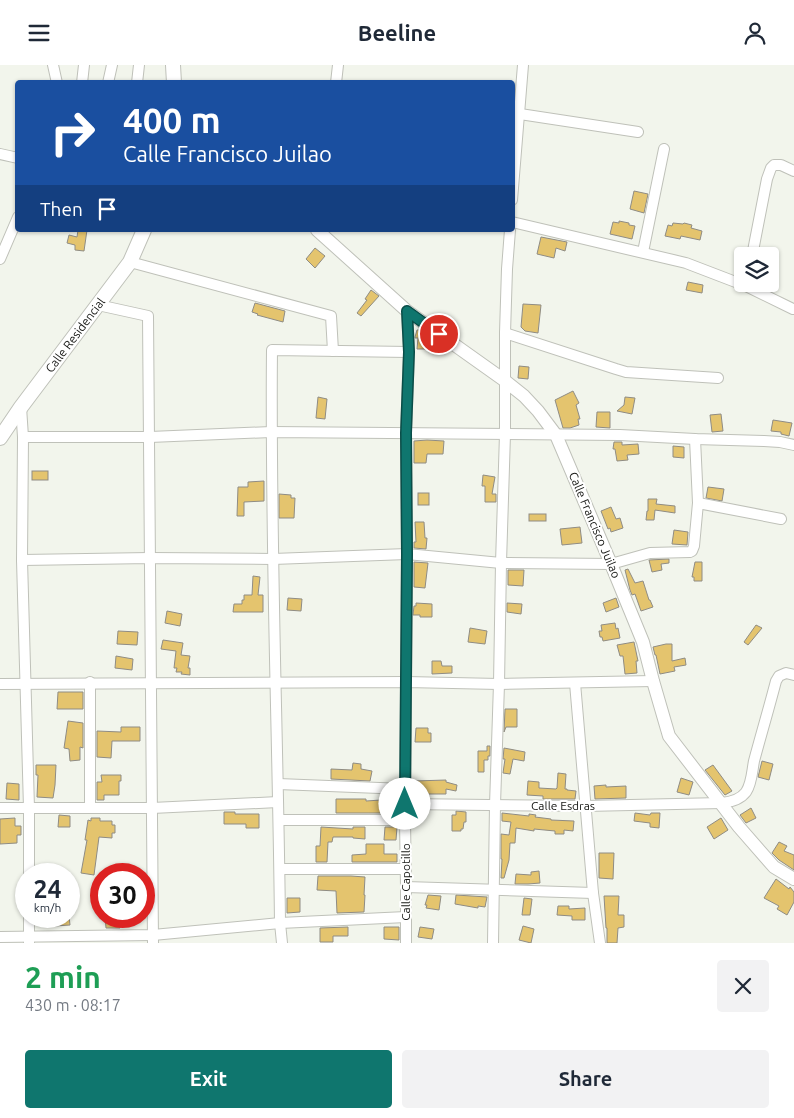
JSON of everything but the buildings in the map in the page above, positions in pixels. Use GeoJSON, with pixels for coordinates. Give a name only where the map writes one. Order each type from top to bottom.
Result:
{"type":"FeatureCollection","features":[{"type":"Feature","properties":{"kind":"main road"},"geometry":{"type":"LineString","coordinates":[[173,65],[174,80]]}},
{"type":"Feature","properties":{"kind":"main road","name":"Calle Residencial"},"geometry":{"type":"LineString","coordinates":[[0,438],[21,407],[130,262],[143,232]]}},
{"type":"Feature","properties":{"kind":"street"},"geometry":{"type":"LineString","coordinates":[[53,65],[56,80]]}},
{"type":"Feature","properties":{"kind":"street"},"geometry":{"type":"LineString","coordinates":[[82,80],[84,65]]}},
{"type":"Feature","properties":{"kind":"street"},"geometry":{"type":"LineString","coordinates":[[109,80],[112,65]]}},
{"type":"Feature","properties":{"kind":"street"},"geometry":{"type":"LineString","coordinates":[[137,80],[139,65]]}},
{"type":"Feature","properties":{"kind":"street"},"geometry":{"type":"LineString","coordinates":[[336,80],[338,65]]}},
{"type":"Feature","properties":{"kind":"street"},"geometry":{"type":"LineString","coordinates":[[515,168],[523,65]]}},
{"type":"Feature","properties":{"kind":"street"},"geometry":{"type":"LineString","coordinates":[[520,114],[638,132]]}},
{"type":"Feature","properties":{"kind":"street"},"geometry":{"type":"LineString","coordinates":[[643,252],[664,149]]}},
{"type":"Feature","properties":{"kind":"street"},"geometry":{"type":"LineString","coordinates":[[0,154],[15,157]]}},
{"type":"Feature","properties":{"kind":"street"},"geometry":{"type":"LineString","coordinates":[[754,247],[767,179],[771,168],[774,165],[781,165],[794,171]]}},
{"type":"Feature","properties":{"kind":"street"},"geometry":{"type":"LineString","coordinates":[[515,223],[686,263],[734,281]]}},
{"type":"Feature","properties":{"kind":"street"},"geometry":{"type":"LineString","coordinates":[[0,259],[15,224]]}},
{"type":"Feature","properties":{"kind":"street","name":"Calle Francisco Juilao"},"geometry":{"type":"LineString","coordinates":[[319,232],[407,311],[504,379],[524,396],[556,435],[612,564],[643,642],[669,736],[739,827],[774,867],[794,879]]}},
{"type":"Feature","properties":{"kind":"street"},"geometry":{"type":"LineString","coordinates":[[493,943],[505,434],[505,333],[510,232]]}},
{"type":"Feature","properties":{"kind":"street"},"geometry":{"type":"LineString","coordinates":[[130,262],[331,316],[333,351]]}},
{"type":"Feature","properties":{"kind":"street"},"geometry":{"type":"LineString","coordinates":[[760,292],[793,309]]}},
{"type":"Feature","properties":{"kind":"street"},"geometry":{"type":"LineString","coordinates":[[98,305],[148,316],[153,939]]}},
{"type":"Feature","properties":{"kind":"street","name":"Calle Capotillo"},"geometry":{"type":"LineString","coordinates":[[406,943],[406,433],[409,352],[407,311]]}},
{"type":"Feature","properties":{"kind":"street"},"geometry":{"type":"LineString","coordinates":[[505,333],[626,372],[718,378]]}},
{"type":"Feature","properties":{"kind":"street"},"geometry":{"type":"LineString","coordinates":[[282,943],[275,683],[272,350],[409,352]]}},
{"type":"Feature","properties":{"kind":"street"},"geometry":{"type":"LineString","coordinates":[[21,407],[24,437],[22,560],[29,863]]}},
{"type":"Feature","properties":{"kind":"street"},"geometry":{"type":"LineString","coordinates":[[24,437],[150,437],[272,432],[620,435],[764,441],[794,445]]}},
{"type":"Feature","properties":{"kind":"street"},"geometry":{"type":"LineString","coordinates":[[22,560],[273,559],[407,554],[501,563],[612,564],[650,553],[685,553],[692,551],[694,546],[698,503],[695,439]]}},
{"type":"Feature","properties":{"kind":"street"},"geometry":{"type":"LineString","coordinates":[[698,503],[781,519]]}},
{"type":"Feature","properties":{"kind":"street"},"geometry":{"type":"LineString","coordinates":[[722,803],[738,798],[745,793],[776,681],[782,674],[794,675]]}},
{"type":"Feature","properties":{"kind":"street"},"geometry":{"type":"LineString","coordinates":[[0,684],[90,682],[575,683],[653,681]]}},
{"type":"Feature","properties":{"kind":"street"},"geometry":{"type":"LineString","coordinates":[[90,682],[90,808]]}},
{"type":"Feature","properties":{"kind":"street"},"geometry":{"type":"LineString","coordinates":[[575,683],[593,893],[600,943]]}},
{"type":"Feature","properties":{"kind":"street"},"geometry":{"type":"LineString","coordinates":[[278,784],[405,789]]}},
{"type":"Feature","properties":{"kind":"street"},"geometry":{"type":"LineString","coordinates":[[0,808],[152,808],[278,803]]}},
{"type":"Feature","properties":{"kind":"street","name":"Calle Esdras"},"geometry":{"type":"LineString","coordinates":[[405,804],[585,805],[722,803]]}},
{"type":"Feature","properties":{"kind":"street"},"geometry":{"type":"LineString","coordinates":[[278,820],[405,820]]}},
{"type":"Feature","properties":{"kind":"street"},"geometry":{"type":"LineString","coordinates":[[280,869],[406,869]]}},
{"type":"Feature","properties":{"kind":"street"},"geometry":{"type":"LineString","coordinates":[[406,887],[593,893]]}},
{"type":"Feature","properties":{"kind":"street"},"geometry":{"type":"LineString","coordinates":[[0,937],[29,940],[153,939],[280,923],[406,917]]}},
{"type":"Feature","properties":{"kind":"route"},"geometry":{"type":"LineString","coordinates":[[405,804],[406,433],[409,352],[407,311],[439,334]]}}]}
